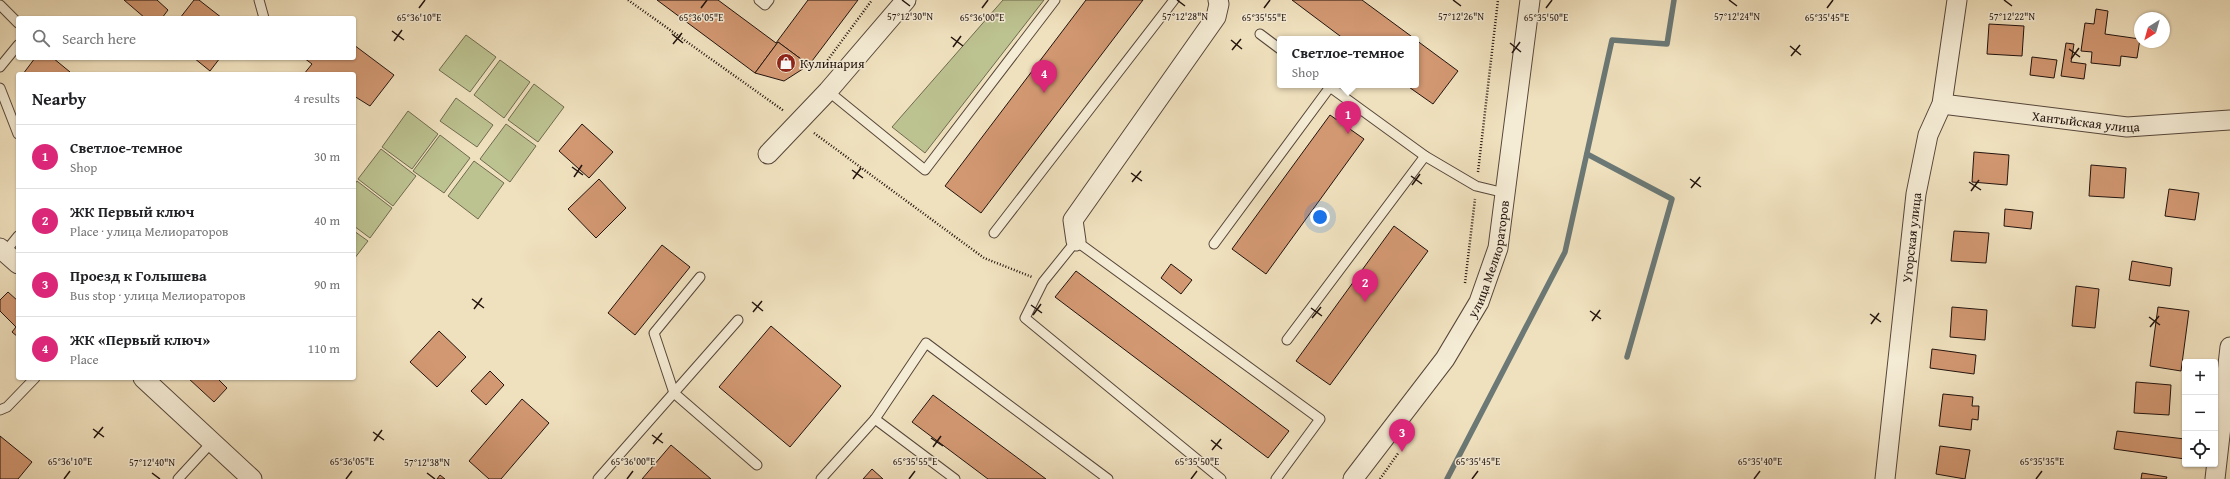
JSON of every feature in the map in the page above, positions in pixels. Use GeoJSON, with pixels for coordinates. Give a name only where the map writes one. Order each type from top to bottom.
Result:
{"type":"FeatureCollection","features":[{"type":"Feature","properties":{"kind":"street"},"geometry":{"type":"LineString","coordinates":[[768,154],[828,91],[906,0]]}},
{"type":"Feature","properties":{"kind":"street"},"geometry":{"type":"LineString","coordinates":[[1076,241],[1073,220],[1216,16],[1219,4],[1218,0]]}},
{"type":"Feature","properties":{"kind":"street","name":"улица Мелиораторов"},"geometry":{"type":"LineString","coordinates":[[1353,479],[1445,359],[1479,302],[1498,248],[1530,0]]}},
{"type":"Feature","properties":{"kind":"street","name":"Угорская улица"},"geometry":{"type":"LineString","coordinates":[[1885,479],[1916,194],[1928,135],[1942,104],[1957,0]]}},
{"type":"Feature","properties":{"kind":"street","name":"Хантыйская улица"},"geometry":{"type":"LineString","coordinates":[[1942,104],[2127,127],[2230,120]]}},
{"type":"Feature","properties":{"kind":"street"},"geometry":{"type":"LineString","coordinates":[[2215,479],[2230,347]]}},
{"type":"Feature","properties":{"kind":"street"},"geometry":{"type":"LineString","coordinates":[[145,380],[252,479]]}},
{"type":"Feature","properties":{"kind":"lane"},"geometry":{"type":"LineString","coordinates":[[259,0],[263,16]]}},
{"type":"Feature","properties":{"kind":"lane"},"geometry":{"type":"LineString","coordinates":[[759,0],[765,5],[769,0]]}},
{"type":"Feature","properties":{"kind":"lane"},"geometry":{"type":"LineString","coordinates":[[828,91],[925,170],[1055,0]]}},
{"type":"Feature","properties":{"kind":"lane"},"geometry":{"type":"LineString","coordinates":[[994,233],[1174,0]]}},
{"type":"Feature","properties":{"kind":"lane"},"geometry":{"type":"LineString","coordinates":[[0,5],[16,21]]}},
{"type":"Feature","properties":{"kind":"lane"},"geometry":{"type":"LineString","coordinates":[[1260,34],[1277,47]]}},
{"type":"Feature","properties":{"kind":"lane"},"geometry":{"type":"LineString","coordinates":[[0,67],[16,47]]}},
{"type":"Feature","properties":{"kind":"lane"},"geometry":{"type":"LineString","coordinates":[[0,88],[16,129]]}},
{"type":"Feature","properties":{"kind":"lane"},"geometry":{"type":"LineString","coordinates":[[1214,244],[1327,88]]}},
{"type":"Feature","properties":{"kind":"lane"},"geometry":{"type":"LineString","coordinates":[[1331,88],[1425,156],[1476,186],[1505,193]]}},
{"type":"Feature","properties":{"kind":"lane"},"geometry":{"type":"LineString","coordinates":[[1287,340],[1425,156]]}},
{"type":"Feature","properties":{"kind":"lane"},"geometry":{"type":"LineString","coordinates":[[8,255],[16,240]]}},
{"type":"Feature","properties":{"kind":"lane"},"geometry":{"type":"LineString","coordinates":[[1221,479],[1025,318],[1043,282],[1076,241],[1320,419],[1276,479]]}},
{"type":"Feature","properties":{"kind":"lane"},"geometry":{"type":"LineString","coordinates":[[700,277],[654,333],[674,393],[757,465]]}},
{"type":"Feature","properties":{"kind":"lane"},"geometry":{"type":"LineString","coordinates":[[598,479],[738,320]]}},
{"type":"Feature","properties":{"kind":"lane"},"geometry":{"type":"LineString","coordinates":[[821,479],[875,419],[926,343],[1108,479]]}},
{"type":"Feature","properties":{"kind":"lane"},"geometry":{"type":"LineString","coordinates":[[0,410],[8,407],[33,380]]}},
{"type":"Feature","properties":{"kind":"lane"},"geometry":{"type":"LineString","coordinates":[[875,419],[955,479]]}},
{"type":"Feature","properties":{"kind":"lane"},"geometry":{"type":"LineString","coordinates":[[178,479],[212,442]]}},
{"type":"Feature","properties":{"kind":"path"},"geometry":{"type":"LineString","coordinates":[[628,0],[984,258],[1043,282]]}},
{"type":"Feature","properties":{"kind":"path"},"geometry":{"type":"LineString","coordinates":[[820,70],[872,0]]}},
{"type":"Feature","properties":{"kind":"path"},"geometry":{"type":"LineString","coordinates":[[1464,288],[1498,0]]}},
{"type":"Feature","properties":{"kind":"green space"},"geometry":{"type":"Polygon","coordinates":[[[1003,0],[1044,0],[925,153],[892,127],[1003,0]]]}},
{"type":"Feature","properties":{"kind":"green space"},"geometry":{"type":"Polygon","coordinates":[[[466,35],[496,57],[470,92],[439,70],[466,35]]]}},
{"type":"Feature","properties":{"kind":"green space"},"geometry":{"type":"Polygon","coordinates":[[[500,60],[530,82],[504,118],[474,95],[500,60]]]}},
{"type":"Feature","properties":{"kind":"green space"},"geometry":{"type":"Polygon","coordinates":[[[534,84],[564,107],[538,142],[508,120],[534,84]]]}},
{"type":"Feature","properties":{"kind":"green space"},"geometry":{"type":"Polygon","coordinates":[[[456,98],[493,125],[477,147],[440,121],[456,98]]]}},
{"type":"Feature","properties":{"kind":"green space"},"geometry":{"type":"Polygon","coordinates":[[[408,111],[438,134],[412,169],[382,147],[408,111]]]}},
{"type":"Feature","properties":{"kind":"green space"},"geometry":{"type":"Polygon","coordinates":[[[506,124],[536,146],[510,182],[480,159],[506,124]]]}},
{"type":"Feature","properties":{"kind":"green space"},"geometry":{"type":"Polygon","coordinates":[[[440,135],[470,158],[444,193],[413,171],[440,135]]]}},
{"type":"Feature","properties":{"kind":"green space"},"geometry":{"type":"Polygon","coordinates":[[[381,149],[416,176],[393,206],[358,179],[381,149]]]}},
{"type":"Feature","properties":{"kind":"green space"},"geometry":{"type":"Polygon","coordinates":[[[474,161],[504,183],[478,219],[448,196],[474,161]]]}},
{"type":"Feature","properties":{"kind":"green space"},"geometry":{"type":"Polygon","coordinates":[[[357,181],[392,208],[370,238],[356,228],[357,181]]]}},
{"type":"Feature","properties":{"kind":"green space"},"geometry":{"type":"Polygon","coordinates":[[[356,232],[368,241],[356,256],[356,232]]]}},
{"type":"Feature","properties":{"kind":"building"},"geometry":{"type":"Polygon","coordinates":[[[124,0],[157,0],[168,10],[164,16],[143,16],[124,0]]]}},
{"type":"Feature","properties":{"kind":"building"},"geometry":{"type":"Polygon","coordinates":[[[194,0],[199,0],[219,16],[182,16],[194,0]]]}},
{"type":"Feature","properties":{"kind":"building"},"geometry":{"type":"Polygon","coordinates":[[[657,0],[718,0],[776,43],[808,0],[858,0],[809,65],[778,42],[755,73],[657,0]]]}},
{"type":"Feature","properties":{"kind":"building"},"geometry":{"type":"Polygon","coordinates":[[[1086,0],[1143,0],[981,213],[945,186],[1086,0]]]}},
{"type":"Feature","properties":{"kind":"building"},"geometry":{"type":"Polygon","coordinates":[[[1292,0],[1362,0],[1411,36],[1340,36],[1292,0]]]}},
{"type":"Feature","properties":{"kind":"building"},"geometry":{"type":"Polygon","coordinates":[[[2096,9],[2108,11],[2105,34],[2134,38],[2134,48],[2139,48],[2137,58],[2121,56],[2120,66],[2091,63],[2092,52],[2081,51],[2085,23],[2094,24],[2096,9]]]}},
{"type":"Feature","properties":{"kind":"building"},"geometry":{"type":"Polygon","coordinates":[[[1989,24],[2024,26],[2022,56],[1987,54],[1989,24]]]}},
{"type":"Feature","properties":{"kind":"building"},"geometry":{"type":"Polygon","coordinates":[[[778,42],[809,65],[784,81],[755,73],[778,42]]]}},
{"type":"Feature","properties":{"kind":"building"},"geometry":{"type":"Polygon","coordinates":[[[1419,42],[1458,71],[1433,104],[1410,88],[1419,88],[1419,42]]]}},
{"type":"Feature","properties":{"kind":"building"},"geometry":{"type":"Polygon","coordinates":[[[2066,43],[2074,44],[2071,62],[2086,64],[2084,79],[2061,76],[2066,43]]]}},
{"type":"Feature","properties":{"kind":"building"},"geometry":{"type":"Polygon","coordinates":[[[356,46],[394,75],[370,106],[356,97],[356,72],[306,72],[312,64],[307,60],[356,60],[356,46]]]}},
{"type":"Feature","properties":{"kind":"building"},"geometry":{"type":"Polygon","coordinates":[[[2032,57],[2057,60],[2054,78],[2030,75],[2032,57]]]}},
{"type":"Feature","properties":{"kind":"building"},"geometry":{"type":"Polygon","coordinates":[[[34,60],[55,60],[70,72],[24,72],[34,60]]]}},
{"type":"Feature","properties":{"kind":"building"},"geometry":{"type":"Polygon","coordinates":[[[196,60],[218,60],[210,71],[196,60]]]}},
{"type":"Feature","properties":{"kind":"building"},"geometry":{"type":"Polygon","coordinates":[[[1330,115],[1364,139],[1266,274],[1232,249],[1330,115]]]}},
{"type":"Feature","properties":{"kind":"building"},"geometry":{"type":"Polygon","coordinates":[[[582,124],[613,152],[589,178],[559,151],[582,124]]]}},
{"type":"Feature","properties":{"kind":"building"},"geometry":{"type":"Polygon","coordinates":[[[1974,152],[2009,155],[2007,185],[1972,182],[1974,152]]]}},
{"type":"Feature","properties":{"kind":"building"},"geometry":{"type":"Polygon","coordinates":[[[2091,165],[2126,168],[2124,198],[2089,196],[2091,165]]]}},
{"type":"Feature","properties":{"kind":"building"},"geometry":{"type":"Polygon","coordinates":[[[599,179],[626,208],[596,238],[568,209],[599,179]]]}},
{"type":"Feature","properties":{"kind":"building"},"geometry":{"type":"Polygon","coordinates":[[[2169,189],[2199,193],[2195,220],[2165,216],[2169,189]]]}},
{"type":"Feature","properties":{"kind":"building"},"geometry":{"type":"Polygon","coordinates":[[[2005,209],[2033,212],[2031,229],[2004,226],[2005,209]]]}},
{"type":"Feature","properties":{"kind":"building"},"geometry":{"type":"Polygon","coordinates":[[[1394,226],[1428,251],[1330,385],[1296,361],[1394,226]]]}},
{"type":"Feature","properties":{"kind":"building"},"geometry":{"type":"Polygon","coordinates":[[[1954,231],[1989,233],[1986,263],[1951,261],[1954,231]]]}},
{"type":"Feature","properties":{"kind":"building"},"geometry":{"type":"Polygon","coordinates":[[[662,245],[690,267],[635,335],[608,313],[662,245]]]}},
{"type":"Feature","properties":{"kind":"building"},"geometry":{"type":"Polygon","coordinates":[[[2132,261],[2172,268],[2170,286],[2129,280],[2132,261]]]}},
{"type":"Feature","properties":{"kind":"building"},"geometry":{"type":"Polygon","coordinates":[[[1171,264],[1192,280],[1181,294],[1161,278],[1171,264]]]}},
{"type":"Feature","properties":{"kind":"building"},"geometry":{"type":"Polygon","coordinates":[[[1076,271],[1289,431],[1268,458],[1055,297],[1076,271]]]}},
{"type":"Feature","properties":{"kind":"building"},"geometry":{"type":"Polygon","coordinates":[[[2076,286],[2099,289],[2095,328],[2072,326],[2076,286]]]}},
{"type":"Feature","properties":{"kind":"building"},"geometry":{"type":"Polygon","coordinates":[[[8,292],[16,299],[16,327],[0,311],[0,300],[8,292]]]}},
{"type":"Feature","properties":{"kind":"building"},"geometry":{"type":"Polygon","coordinates":[[[1952,307],[1987,310],[1985,340],[1950,337],[1952,307]]]}},
{"type":"Feature","properties":{"kind":"building"},"geometry":{"type":"Polygon","coordinates":[[[2158,307],[2189,311],[2181,371],[2150,366],[2158,307]]]}},
{"type":"Feature","properties":{"kind":"building"},"geometry":{"type":"Polygon","coordinates":[[[771,326],[841,386],[790,447],[719,387],[771,326]]]}},
{"type":"Feature","properties":{"kind":"building"},"geometry":{"type":"Polygon","coordinates":[[[16,327],[16,335],[12,332],[16,327]]]}},
{"type":"Feature","properties":{"kind":"building"},"geometry":{"type":"Polygon","coordinates":[[[439,331],[466,357],[437,387],[410,362],[439,331]]]}},
{"type":"Feature","properties":{"kind":"building"},"geometry":{"type":"Polygon","coordinates":[[[1932,349],[1976,355],[1974,374],[1930,368],[1932,349]]]}},
{"type":"Feature","properties":{"kind":"building"},"geometry":{"type":"Polygon","coordinates":[[[490,371],[504,385],[486,405],[471,391],[490,371]]]}},
{"type":"Feature","properties":{"kind":"building"},"geometry":{"type":"Polygon","coordinates":[[[190,380],[219,380],[227,388],[214,402],[190,380]]]}},
{"type":"Feature","properties":{"kind":"building"},"geometry":{"type":"Polygon","coordinates":[[[2136,382],[2171,385],[2169,415],[2134,413],[2136,382]]]}},
{"type":"Feature","properties":{"kind":"building"},"geometry":{"type":"Polygon","coordinates":[[[1943,394],[1973,397],[1972,406],[1979,406],[1978,420],[1972,419],[1971,430],[1939,426],[1943,394]]]}},
{"type":"Feature","properties":{"kind":"building"},"geometry":{"type":"Polygon","coordinates":[[[933,395],[1046,479],[988,479],[912,422],[933,395]]]}},
{"type":"Feature","properties":{"kind":"building"},"geometry":{"type":"Polygon","coordinates":[[[522,399],[549,423],[501,479],[489,479],[469,461],[522,399]]]}},
{"type":"Feature","properties":{"kind":"building"},"geometry":{"type":"Polygon","coordinates":[[[2117,431],[2182,439],[2182,459],[2114,449],[2117,431]]]}},
{"type":"Feature","properties":{"kind":"building"},"geometry":{"type":"Polygon","coordinates":[[[0,436],[32,462],[18,479],[0,479],[0,436]]]}},
{"type":"Feature","properties":{"kind":"building"},"geometry":{"type":"Polygon","coordinates":[[[671,445],[711,479],[642,479],[671,445]]]}},
{"type":"Feature","properties":{"kind":"building"},"geometry":{"type":"Polygon","coordinates":[[[1940,446],[1970,450],[1965,479],[1936,474],[1940,446]]]}},
{"type":"Feature","properties":{"kind":"building"},"geometry":{"type":"Polygon","coordinates":[[[872,469],[883,479],[863,479],[872,469]]]}},
{"type":"Feature","properties":{"kind":"building"},"geometry":{"type":"Polygon","coordinates":[[[2142,473],[2167,477],[2166,479],[2141,479],[2142,473]]]}},
{"type":"Feature","properties":{"kind":"building"},"geometry":{"type":"Polygon","coordinates":[[[440,475],[445,479],[437,479],[440,475]]]}},
{"type":"Feature","properties":{"kind":"waterway"},"geometry":{"type":"LineString","coordinates":[[1447,479],[1565,252],[1612,40],[1667,44],[1674,0]]}},
{"type":"Feature","properties":{"kind":"waterway"},"geometry":{"type":"LineString","coordinates":[[1587,154],[1672,199],[1627,357]]}},
{"type":"Feature","properties":{"kind":"place","name":"Кулинария"},"geometry":{"type":"Point","coordinates":[786,63]}},
{"type":"Feature","properties":{"kind":"place","name":"ЖК «Первый ключ»"},"geometry":{"type":"Point","coordinates":[1044,93]}},
{"type":"Feature","properties":{"kind":"place","name":"Светлое-темное"},"geometry":{"type":"Point","coordinates":[1348,134]}},
{"type":"Feature","properties":{"kind":"place","name":"ЖК Первый ключ"},"geometry":{"type":"Point","coordinates":[1365,302]}},
{"type":"Feature","properties":{"kind":"place","name":"Проезд к Голышева"},"geometry":{"type":"Point","coordinates":[1402,452]}}]}
